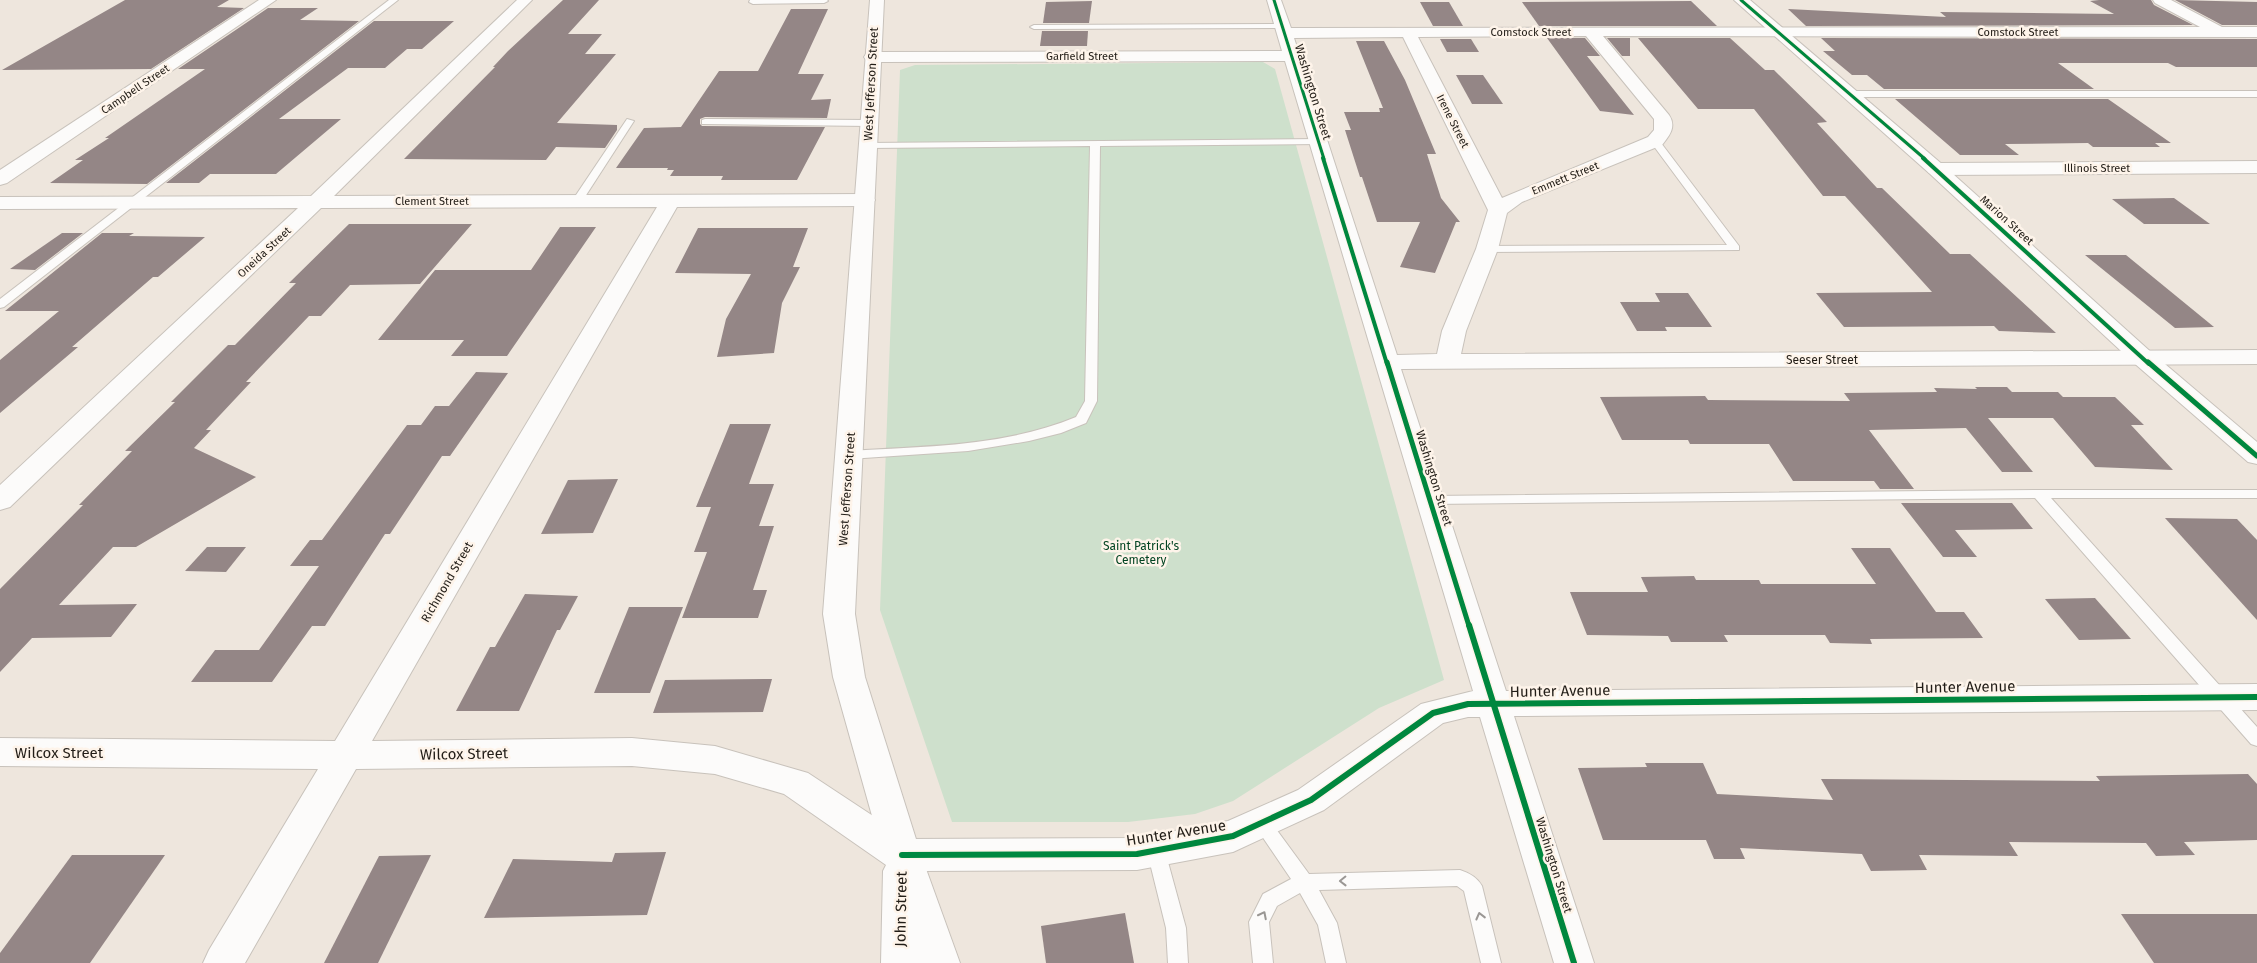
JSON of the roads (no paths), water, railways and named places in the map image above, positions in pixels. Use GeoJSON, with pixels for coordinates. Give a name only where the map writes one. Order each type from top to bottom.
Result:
{"type":"FeatureCollection","features":[{"type":"Feature","properties":{"kind":"street","name":"Campbell Street"},"geometry":{"type":"LineString","coordinates":[[0,178],[269,0]]}},
{"type":"Feature","properties":{"kind":"street","name":"Oneida Street"},"geometry":{"type":"LineString","coordinates":[[0,501],[316,202],[525,0]]}},
{"type":"Feature","properties":{"kind":"street","name":"West Jefferson Street"},"geometry":{"type":"LineString","coordinates":[[877,0],[838,614],[849,677],[902,855],[940,963]]}},
{"type":"Feature","properties":{"kind":"street","name":"Washington Street"},"geometry":{"type":"LineString","coordinates":[[1274,0],[1574,963]]}},
{"type":"Feature","properties":{"kind":"street","name":"Marion Street"},"geometry":{"type":"LineString","coordinates":[[1741,0],[1936,169],[2143,358],[2257,456]]}},
{"type":"Feature","properties":{"kind":"street"},"geometry":{"type":"LineString","coordinates":[[2160,0],[2220,32]]}},
{"type":"Feature","properties":{"kind":"street","name":"Comstock Street"},"geometry":{"type":"LineString","coordinates":[[1286,38],[1408,32],[2257,32]]}},
{"type":"Feature","properties":{"kind":"street","name":"Irene Street"},"geometry":{"type":"LineString","coordinates":[[1408,32],[1498,210]]}},
{"type":"Feature","properties":{"kind":"street"},"geometry":{"type":"LineString","coordinates":[[1591,32],[1649,100],[1663,120],[1663,132],[1655,141]]}},
{"type":"Feature","properties":{"kind":"street","name":"Garfield Street"},"geometry":{"type":"LineString","coordinates":[[872,57],[1286,38]]}},
{"type":"Feature","properties":{"kind":"street","name":"Emmett Street"},"geometry":{"type":"LineString","coordinates":[[1498,210],[1514,198],[1655,141]]}},
{"type":"Feature","properties":{"kind":"street","name":"Illinois Street"},"geometry":{"type":"LineString","coordinates":[[1936,169],[2257,167]]}},
{"type":"Feature","properties":{"kind":"street","name":"Richmond Street"},"geometry":{"type":"LineString","coordinates":[[223,963],[671,200]]}},
{"type":"Feature","properties":{"kind":"street","name":"Clement Street"},"geometry":{"type":"LineString","coordinates":[[0,203],[865,200]]}},
{"type":"Feature","properties":{"kind":"street"},"geometry":{"type":"LineString","coordinates":[[1447,362],[1454,332],[1487,249],[1498,210]]}},
{"type":"Feature","properties":{"kind":"street","name":"Seeser Street"},"geometry":{"type":"LineString","coordinates":[[1387,362],[2257,357]]}},
{"type":"Feature","properties":{"kind":"street","name":"Hunter Avenue"},"geometry":{"type":"LineString","coordinates":[[902,855],[1137,854],[1233,836],[1311,800],[1433,713],[1468,704],[2257,697]]}},
{"type":"Feature","properties":{"kind":"street","name":"Wilcox Street"},"geometry":{"type":"LineString","coordinates":[[0,752],[345,755],[632,752],[715,760],[795,783],[902,855]]}},
{"type":"Feature","properties":{"kind":"street","name":"John Street"},"geometry":{"type":"LineString","coordinates":[[901,963],[902,855]]}},
{"type":"Feature","properties":{"kind":"lane"},"geometry":{"type":"LineString","coordinates":[[0,305],[394,0]]}},
{"type":"Feature","properties":{"kind":"lane"},"geometry":{"type":"LineString","coordinates":[[754,0],[753,2],[824,1]]}},
{"type":"Feature","properties":{"kind":"lane"},"geometry":{"type":"LineString","coordinates":[[1034,27],[1286,38]]}},
{"type":"Feature","properties":{"kind":"lane"},"geometry":{"type":"LineString","coordinates":[[1850,94],[2257,94]]}},
{"type":"Feature","properties":{"kind":"lane"},"geometry":{"type":"LineString","coordinates":[[577,201],[630,121]]}},
{"type":"Feature","properties":{"kind":"lane"},"geometry":{"type":"LineString","coordinates":[[705,122],[868,134],[1095,144],[1318,142]]}},
{"type":"Feature","properties":{"kind":"lane"},"geometry":{"type":"LineString","coordinates":[[1487,249],[1736,248],[1655,141]]}},
{"type":"Feature","properties":{"kind":"lane"},"geometry":{"type":"LineString","coordinates":[[849,455],[994,442],[1058,430],[1081,420],[1091,401],[1095,144]]}},
{"type":"Feature","properties":{"kind":"lane"},"geometry":{"type":"LineString","coordinates":[[1430,500],[2039,494],[2257,494]]}},
{"type":"Feature","properties":{"kind":"lane"},"geometry":{"type":"LineString","coordinates":[[2039,494],[2257,739]]}},
{"type":"Feature","properties":{"kind":"lane"},"geometry":{"type":"LineString","coordinates":[[1262,822],[1304,882],[1327,922],[1336,963]]}},
{"type":"Feature","properties":{"kind":"lane"},"geometry":{"type":"LineString","coordinates":[[1156,851],[1176,928],[1178,963]]}},
{"type":"Feature","properties":{"kind":"lane"},"geometry":{"type":"LineString","coordinates":[[1263,963],[1259,922],[1270,900],[1304,882],[1460,878],[1472,886],[1491,963]]}},
{"type":"Feature","properties":{"kind":"park label","name":"Saint Patrick's Cemetery"},"geometry":{"type":"Point","coordinates":[1141,553]}}]}
